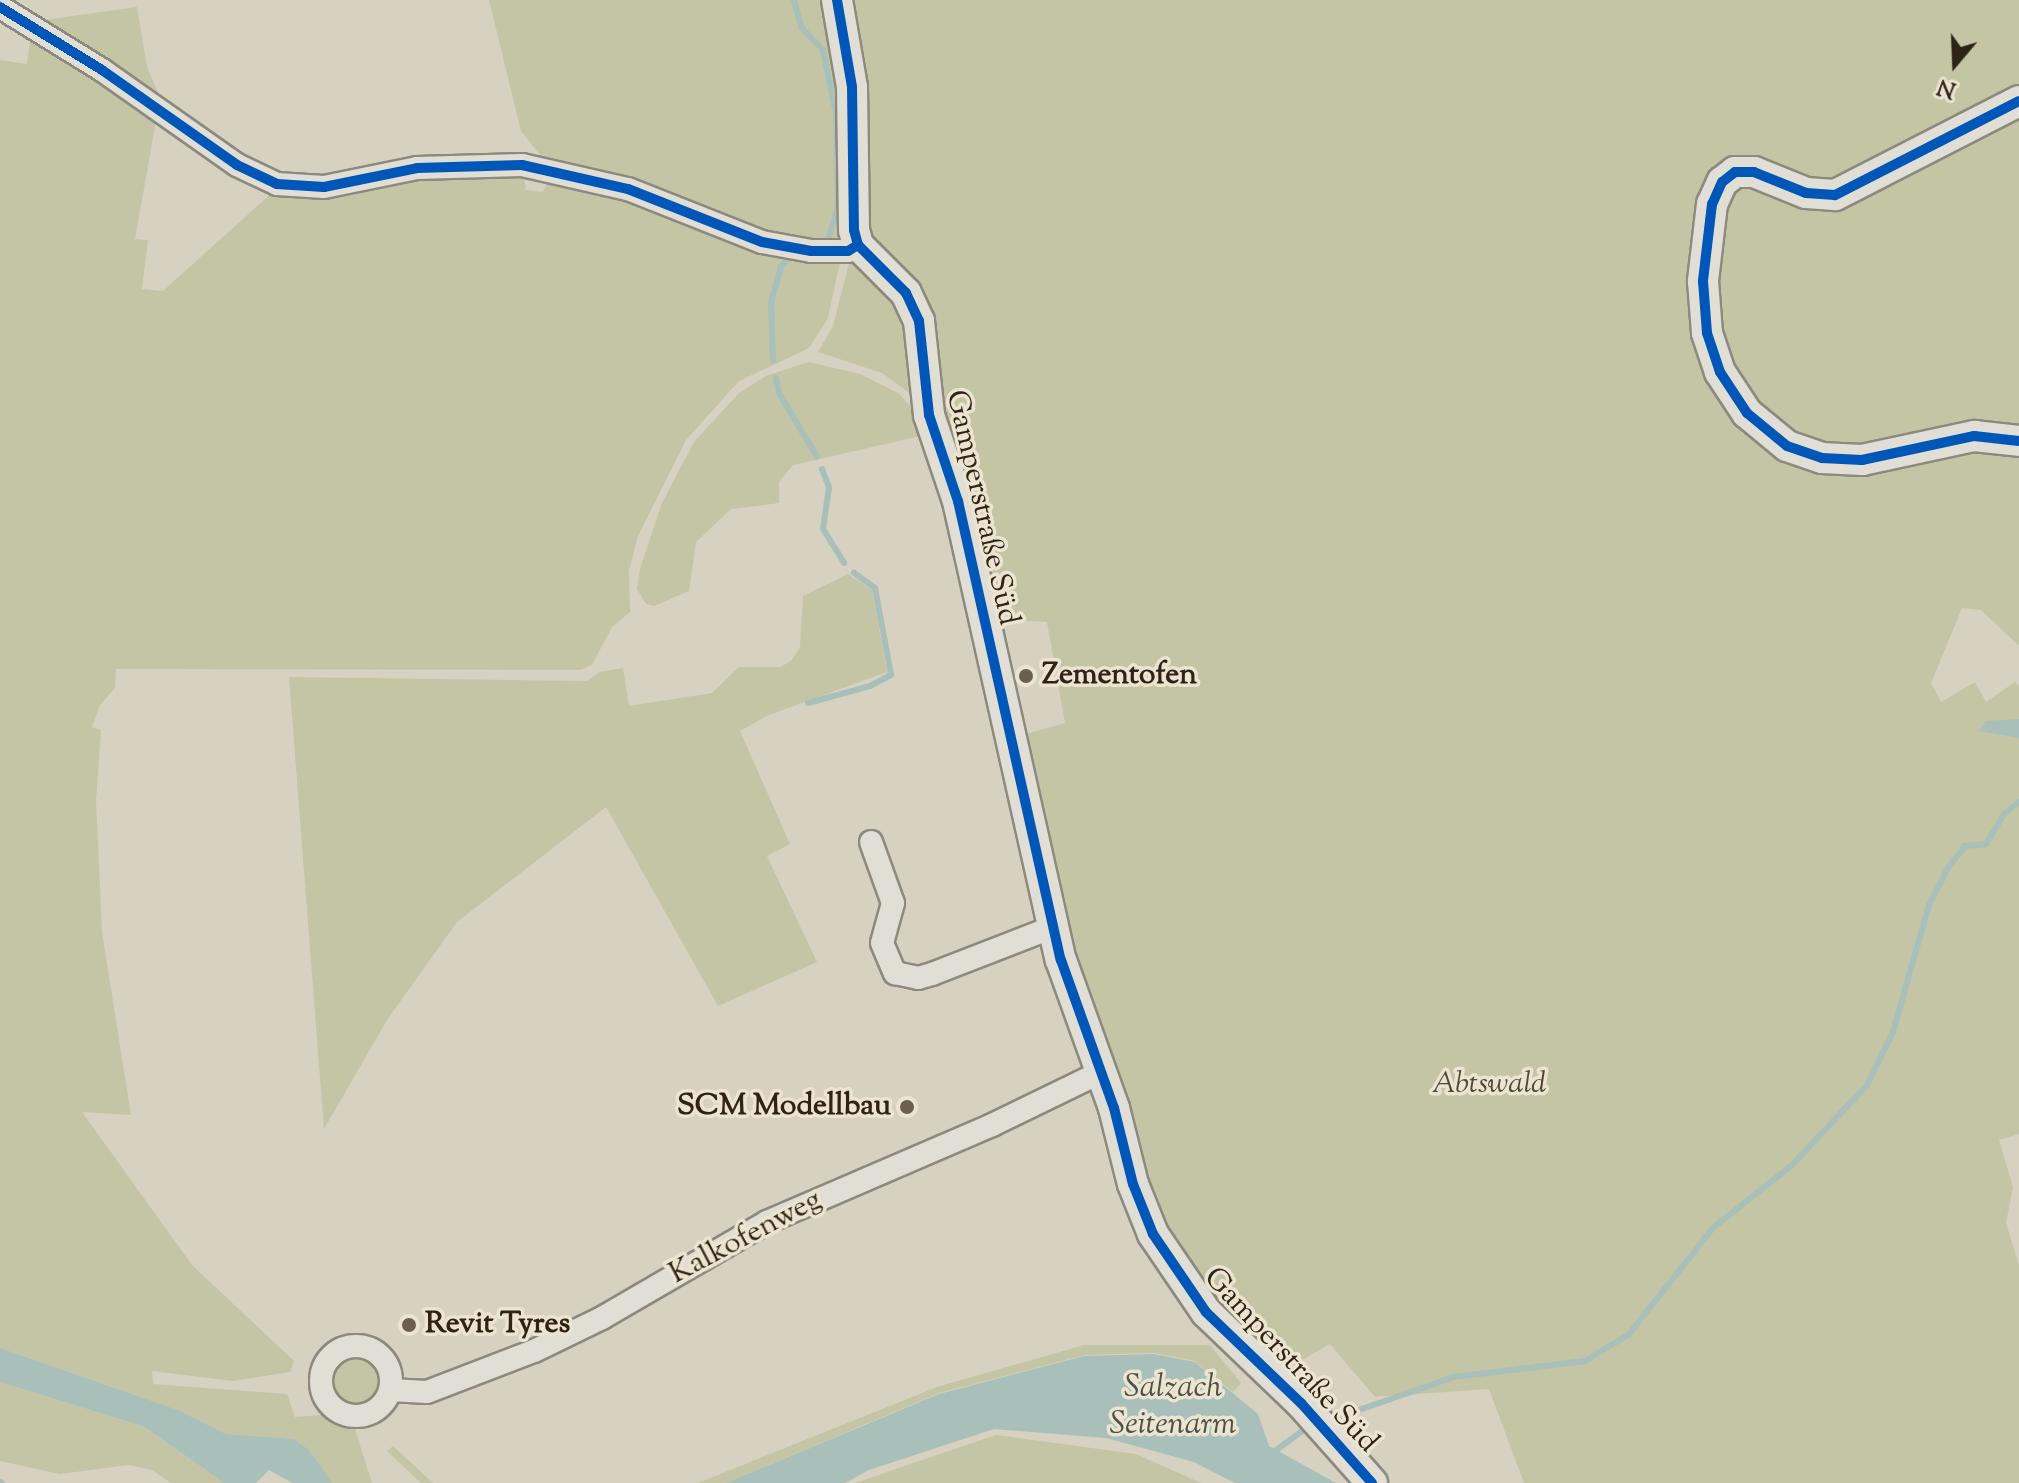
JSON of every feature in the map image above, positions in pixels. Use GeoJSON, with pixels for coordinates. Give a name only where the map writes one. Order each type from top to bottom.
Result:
{"type":"FeatureCollection","features":[{"type":"Feature","properties":{"kind":"street"},"geometry":{"type":"LineString","coordinates":[[0,7],[102,70],[237,165],[277,184],[324,187],[417,168],[522,165],[628,189],[762,242],[811,251],[848,251],[858,245],[852,194],[852,87],[837,0]]}},
{"type":"Feature","properties":{"kind":"street"},"geometry":{"type":"LineString","coordinates":[[2019,101],[1835,195],[1806,193],[1754,172],[1735,172],[1722,182],[1712,204],[1703,281],[1707,333],[1720,372],[1747,413],[1787,446],[1822,458],[1862,460],[1974,436],[2019,441]]}},
{"type":"Feature","properties":{"kind":"street","name":"Gamperstraße Süd"},"geometry":{"type":"LineString","coordinates":[[858,245],[906,293],[919,321],[929,415],[963,521],[1053,927],[1101,1072],[1133,1184],[1176,1273],[1225,1333],[1301,1403],[1372,1483]]}},
{"type":"Feature","properties":{"kind":"street"},"geometry":{"type":"LineString","coordinates":[[871,842],[893,903],[882,943],[895,973],[918,978],[932,974],[1053,927]]}},
{"type":"Feature","properties":{"kind":"street","name":"Kalkofenweg"},"geometry":{"type":"LineString","coordinates":[[390,1390],[427,1392],[534,1351],[602,1318],[767,1222],[992,1125],[1101,1072]]}},
{"type":"Feature","properties":{"kind":"green space"},"geometry":{"type":"Polygon","coordinates":[[[489,0],[831,0],[837,28],[842,238],[832,246],[788,244],[548,165],[521,131],[489,0]]]}},
{"type":"Feature","properties":{"kind":"green space","name":"Abtswald"},"geometry":{"type":"Polygon","coordinates":[[[844,0],[2019,0],[2019,95],[1829,189],[1736,163],[1701,329],[1780,449],[2019,446],[2019,646],[1981,610],[1962,608],[1931,683],[1941,702],[1975,682],[1986,702],[2015,682],[2019,687],[2019,1134],[1999,1140],[2013,1187],[2006,1223],[2019,1265],[2019,1483],[1524,1483],[1489,1389],[1375,1397],[1330,1344],[1281,1372],[1221,1312],[1156,1212],[1030,798],[1019,736],[1065,723],[1047,622],[1014,620],[993,601],[941,430],[935,349],[870,236],[857,200],[844,0]]]}},
{"type":"Feature","properties":{"kind":"green space"},"geometry":{"type":"Polygon","coordinates":[[[137,7],[147,67],[162,102],[37,21],[137,7]]]}},
{"type":"Feature","properties":{"kind":"green space"},"geometry":{"type":"Polygon","coordinates":[[[31,33],[157,115],[135,239],[148,240],[142,289],[163,291],[275,190],[523,172],[526,190],[543,192],[551,176],[840,262],[828,318],[809,348],[739,381],[686,440],[638,536],[629,570],[630,612],[612,627],[592,665],[580,670],[116,669],[115,688],[100,705],[92,727],[101,730],[96,800],[102,932],[131,1115],[82,1112],[192,1265],[294,1361],[290,1372],[233,1381],[152,1371],[153,1384],[287,1394],[295,1417],[323,1415],[354,1426],[372,1483],[332,1483],[294,1439],[226,1434],[178,1410],[0,1348],[0,60],[27,64],[31,33]]]}},
{"type":"Feature","properties":{"kind":"green space"},"geometry":{"type":"Polygon","coordinates":[[[2019,109],[2019,435],[1865,454],[1789,440],[1729,378],[1708,259],[1732,183],[1739,180],[1812,200],[2019,109]]]}},
{"type":"Feature","properties":{"kind":"green space"},"geometry":{"type":"Polygon","coordinates":[[[849,263],[858,264],[907,303],[922,402],[882,373],[818,352],[833,326],[849,263]]]}},
{"type":"Feature","properties":{"kind":"green space"},"geometry":{"type":"Polygon","coordinates":[[[809,362],[860,374],[898,393],[926,422],[921,436],[793,465],[779,482],[779,503],[731,509],[696,542],[689,591],[654,606],[646,604],[637,589],[640,569],[662,503],[694,442],[739,393],[766,376],[809,362]]]}},
{"type":"Feature","properties":{"kind":"green space"},"geometry":{"type":"Polygon","coordinates":[[[848,574],[872,590],[887,672],[769,715],[740,731],[790,844],[767,856],[817,962],[718,1006],[606,807],[457,922],[387,1020],[324,1129],[289,677],[587,681],[599,672],[623,668],[629,706],[712,693],[739,667],[781,667],[792,660],[800,647],[803,596],[848,574]]]}},
{"type":"Feature","properties":{"kind":"green space"},"geometry":{"type":"Polygon","coordinates":[[[1084,1345],[1210,1345],[1241,1383],[1233,1392],[1195,1361],[1154,1353],[1085,1355],[939,1393],[726,1483],[698,1483],[937,1387],[1084,1345]]]}},
{"type":"Feature","properties":{"kind":"green space"},"geometry":{"type":"Polygon","coordinates":[[[355,1356],[364,1357],[372,1363],[378,1371],[378,1389],[372,1397],[364,1403],[355,1404],[346,1403],[338,1397],[332,1389],[331,1380],[332,1371],[338,1363],[346,1357],[355,1356]]]}},
{"type":"Feature","properties":{"kind":"green space"},"geometry":{"type":"Polygon","coordinates":[[[0,1382],[145,1427],[224,1483],[171,1483],[152,1470],[129,1465],[60,1474],[0,1461],[0,1382]]]}},
{"type":"Feature","properties":{"kind":"green space"},"geometry":{"type":"Polygon","coordinates":[[[996,1435],[1136,1454],[1201,1483],[855,1483],[996,1435]]]}},
{"type":"Feature","properties":{"kind":"green space"},"geometry":{"type":"Polygon","coordinates":[[[393,1446],[433,1483],[421,1483],[387,1451],[393,1446]]]}},
{"type":"Feature","properties":{"kind":"water"},"geometry":{"type":"Polygon","coordinates":[[[2019,719],[2019,738],[1979,731],[1986,721],[2019,719]]]}},
{"type":"Feature","properties":{"kind":"water"},"geometry":{"type":"Polygon","coordinates":[[[0,1348],[178,1410],[226,1434],[294,1439],[309,1450],[332,1483],[292,1483],[269,1470],[256,1483],[224,1483],[145,1427],[0,1382],[0,1348]]]}},
{"type":"Feature","properties":{"kind":"water","name":"Salzach Seitenarm"},"geometry":{"type":"Polygon","coordinates":[[[1154,1354],[1195,1362],[1258,1414],[1269,1446],[1336,1483],[1235,1483],[1194,1462],[1106,1438],[994,1429],[869,1470],[845,1483],[726,1483],[939,1394],[1084,1356],[1154,1354]]]}},
{"type":"Feature","properties":{"kind":"waterway"},"geometry":{"type":"LineString","coordinates":[[794,0],[801,27],[823,50],[836,113],[838,207],[827,244]]}},
{"type":"Feature","properties":{"kind":"waterway"},"geometry":{"type":"LineString","coordinates":[[773,360],[771,302],[781,266],[791,256]]}},
{"type":"Feature","properties":{"kind":"waterway"},"geometry":{"type":"LineString","coordinates":[[776,378],[779,393],[817,457]]}},
{"type":"Feature","properties":{"kind":"waterway"},"geometry":{"type":"LineString","coordinates":[[822,469],[829,487],[823,529],[844,563]]}},
{"type":"Feature","properties":{"kind":"waterway"},"geometry":{"type":"LineString","coordinates":[[808,703],[870,686],[891,675],[875,588],[854,573]]}},
{"type":"Feature","properties":{"kind":"waterway"},"geometry":{"type":"LineString","coordinates":[[1336,1418],[1454,1377],[1585,1361],[1629,1334],[1713,1228],[1791,1166],[1867,1085],[1893,1032],[1929,905],[1948,868],[1965,846],[1986,844],[2004,814],[2019,802]]}},
{"type":"Feature","properties":{"kind":"waterway"},"geometry":{"type":"LineString","coordinates":[[1272,1453],[1304,1430]]}},
{"type":"Feature","properties":{"kind":"cycle path"},"geometry":{"type":"LineString","coordinates":[[837,0],[852,87],[854,230],[858,245],[906,293],[919,321],[929,415],[958,501],[1061,960],[1114,1108],[1133,1184],[1153,1234],[1206,1312],[1301,1403],[1372,1483]]}},
{"type":"Feature","properties":{"kind":"cycle path"},"geometry":{"type":"LineString","coordinates":[[0,7],[102,70],[237,165],[277,184],[324,187],[417,168],[522,165],[628,189],[762,242],[811,251],[848,251],[858,245]]}},
{"type":"Feature","properties":{"kind":"cycle path"},"geometry":{"type":"LineString","coordinates":[[2019,101],[1835,195],[1806,193],[1754,172],[1735,172],[1722,182],[1712,204],[1703,281],[1707,333],[1720,372],[1747,413],[1787,446],[1822,458],[1862,460],[1974,436],[2019,441]]}},
{"type":"Feature","properties":{"kind":"place","name":"Zementofen"},"geometry":{"type":"Point","coordinates":[1026,676]}},
{"type":"Feature","properties":{"kind":"place","name":"SCM Modellbau"},"geometry":{"type":"Point","coordinates":[907,1107]}},
{"type":"Feature","properties":{"kind":"place","name":"Revit Tyres"},"geometry":{"type":"Point","coordinates":[409,1325]}}]}
